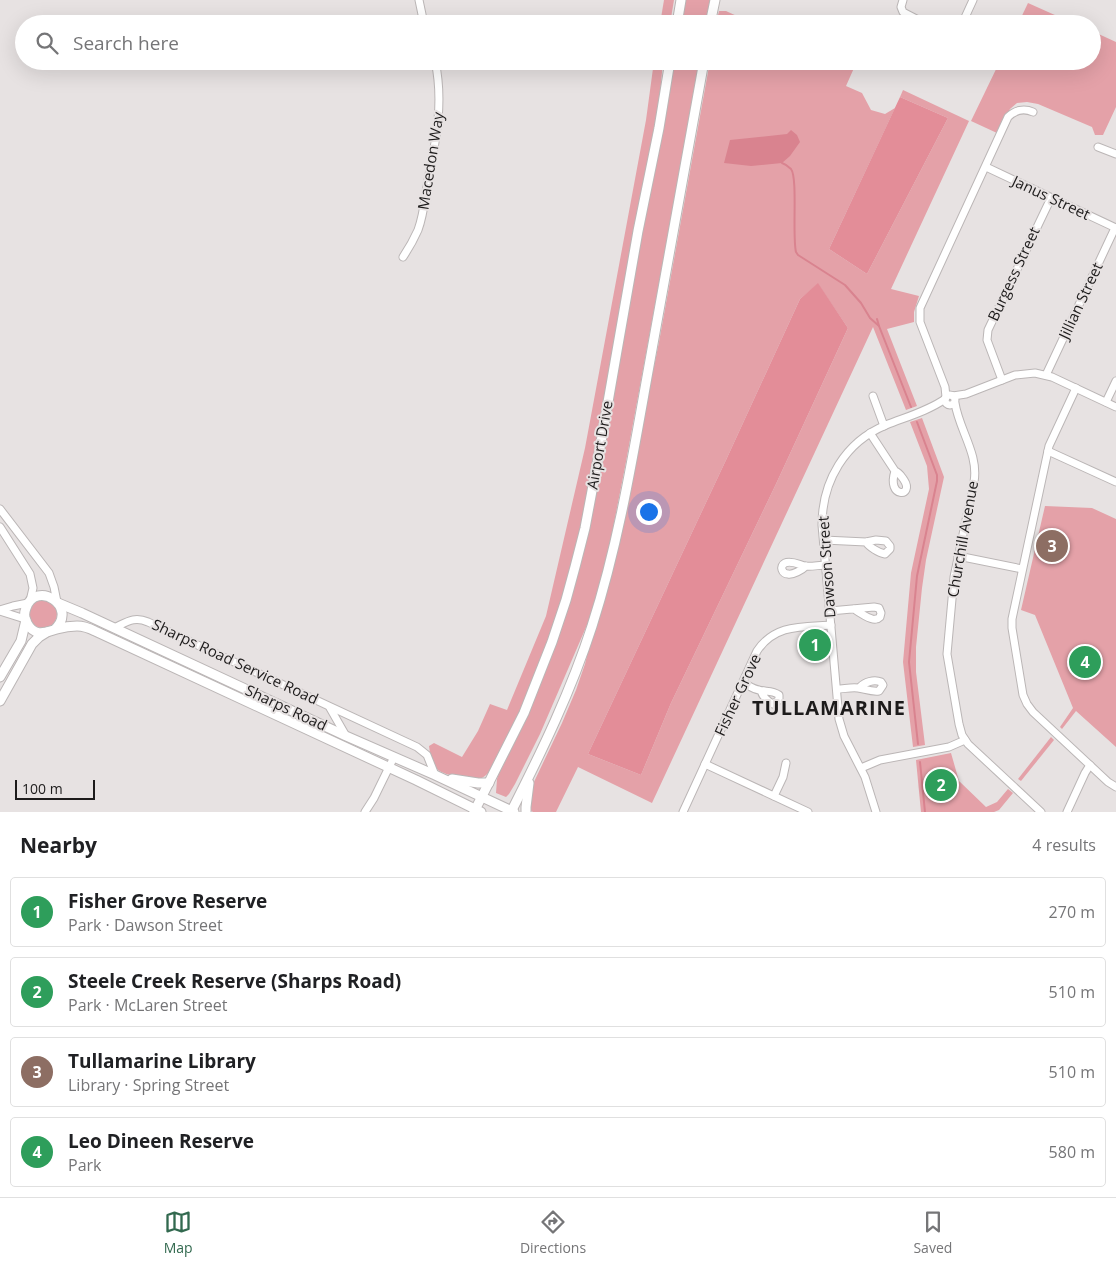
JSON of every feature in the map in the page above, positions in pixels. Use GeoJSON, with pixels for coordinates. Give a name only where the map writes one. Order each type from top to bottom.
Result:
{"type":"FeatureCollection","features":[{"type":"Feature","properties":{"kind":"main road"},"geometry":{"type":"LineString","coordinates":[[678,15],[681,0]]}},
{"type":"Feature","properties":{"kind":"main road"},"geometry":{"type":"LineString","coordinates":[[712,15],[715,0]]}},
{"type":"Feature","properties":{"kind":"main road","name":"Airport Drive"},"geometry":{"type":"LineString","coordinates":[[476,811],[524,713],[566,600],[576,567],[597,468],[638,231],[660,128],[669,70]]}},
{"type":"Feature","properties":{"kind":"main road"},"geometry":{"type":"LineString","coordinates":[[512,812],[560,713],[586,646],[607,578],[626,492],[702,70]]}},
{"type":"Feature","properties":{"kind":"main road"},"geometry":{"type":"LineString","coordinates":[[0,701],[29,648],[40,637],[51,631],[59,624],[62,617],[62,610],[58,602],[50,597],[37,597],[29,602],[25,611],[28,625],[39,632],[51,631]]}},
{"type":"Feature","properties":{"kind":"main road","name":"Sharps Road"},"geometry":{"type":"LineString","coordinates":[[58,602],[346,736],[482,796],[512,812]]}},
{"type":"Feature","properties":{"kind":"main road"},"geometry":{"type":"LineString","coordinates":[[0,677],[21,640],[26,620]]}},
{"type":"Feature","properties":{"kind":"main road","name":"Sharps Road"},"geometry":{"type":"LineString","coordinates":[[51,631],[76,626],[95,630],[416,780],[461,807],[476,811]]}},
{"type":"Feature","properties":{"kind":"main road"},"geometry":{"type":"LineString","coordinates":[[526,812],[526,800],[531,773]]}},
{"type":"Feature","properties":{"kind":"main road"},"geometry":{"type":"LineString","coordinates":[[438,776],[489,783]]}},
{"type":"Feature","properties":{"kind":"street"},"geometry":{"type":"LineString","coordinates":[[418,0],[422,15]]}},
{"type":"Feature","properties":{"kind":"street"},"geometry":{"type":"LineString","coordinates":[[903,0],[901,7],[903,12],[909,15]]}},
{"type":"Feature","properties":{"kind":"street"},"geometry":{"type":"LineString","coordinates":[[966,15],[973,0]]}},
{"type":"Feature","properties":{"kind":"street","name":"Macedon Way"},"geometry":{"type":"LineString","coordinates":[[403,257],[413,241],[421,221],[435,148],[440,101],[436,70]]}},
{"type":"Feature","properties":{"kind":"street","name":"Churchill Avenue"},"geometry":{"type":"LineString","coordinates":[[1033,112],[1018,110],[1008,116],[922,304],[919,318],[976,470],[953,583],[947,654],[959,724],[965,740],[1041,812]]}},
{"type":"Feature","properties":{"kind":"street"},"geometry":{"type":"LineString","coordinates":[[1098,146],[1116,154]]}},
{"type":"Feature","properties":{"kind":"street","name":"Janus Street"},"geometry":{"type":"LineString","coordinates":[[986,167],[1116,228]]}},
{"type":"Feature","properties":{"kind":"street","name":"Burgess Street"},"geometry":{"type":"LineString","coordinates":[[1002,380],[987,340],[988,330],[1050,198]]}},
{"type":"Feature","properties":{"kind":"street","name":"Jillian Street"},"geometry":{"type":"LineString","coordinates":[[1046,375],[1116,228]]}},
{"type":"Feature","properties":{"kind":"street","name":"Dawson Street"},"geometry":{"type":"LineString","coordinates":[[876,812],[865,777],[841,728],[822,525],[823,506],[829,482],[835,470],[860,440],[870,433],[1015,375],[1035,373],[1046,375],[1116,407]]}},
{"type":"Feature","properties":{"kind":"street"},"geometry":{"type":"LineString","coordinates":[[1106,402],[1116,381]]}},
{"type":"Feature","properties":{"kind":"street"},"geometry":{"type":"LineString","coordinates":[[1076,388],[1048,451],[1011,624],[1025,700],[1033,712],[1116,787]]}},
{"type":"Feature","properties":{"kind":"street"},"geometry":{"type":"LineString","coordinates":[[873,396],[884,426]]}},
{"type":"Feature","properties":{"kind":"street"},"geometry":{"type":"LineString","coordinates":[[870,433],[895,471]]}},
{"type":"Feature","properties":{"kind":"street"},"geometry":{"type":"LineString","coordinates":[[1048,451],[1116,482]]}},
{"type":"Feature","properties":{"kind":"street"},"geometry":{"type":"LineString","coordinates":[[0,509],[49,573],[58,602]]}},
{"type":"Feature","properties":{"kind":"street"},"geometry":{"type":"LineString","coordinates":[[0,527],[25,566],[31,578],[33,588],[29,602],[0,611]]}},
{"type":"Feature","properties":{"kind":"street"},"geometry":{"type":"LineString","coordinates":[[824,540],[866,542]]}},
{"type":"Feature","properties":{"kind":"street"},"geometry":{"type":"LineString","coordinates":[[958,556],[1022,570]]}},
{"type":"Feature","properties":{"kind":"street"},"geometry":{"type":"LineString","coordinates":[[806,566],[826,565]]}},
{"type":"Feature","properties":{"kind":"street"},"geometry":{"type":"LineString","coordinates":[[830,611],[854,609]]}},
{"type":"Feature","properties":{"kind":"street"},"geometry":{"type":"LineString","coordinates":[[0,611],[26,620]]}},
{"type":"Feature","properties":{"kind":"street","name":"Sharps Road Service Road"},"geometry":{"type":"LineString","coordinates":[[114,628],[132,619],[142,619],[417,747],[427,755],[438,776]]}},
{"type":"Feature","properties":{"kind":"street","name":"Fisher Grove"},"geometry":{"type":"LineString","coordinates":[[682,812],[757,651],[775,634],[789,629],[831,625]]}},
{"type":"Feature","properties":{"kind":"street"},"geometry":{"type":"LineString","coordinates":[[743,683],[761,691]]}},
{"type":"Feature","properties":{"kind":"street"},"geometry":{"type":"LineString","coordinates":[[837,689],[860,687]]}},
{"type":"Feature","properties":{"kind":"street","name":"Sharps Road Service Road"},"geometry":{"type":"LineString","coordinates":[[328,706],[334,712],[346,736]]}},
{"type":"Feature","properties":{"kind":"street"},"geometry":{"type":"LineString","coordinates":[[861,768],[880,760],[950,747],[965,740]]}},
{"type":"Feature","properties":{"kind":"street"},"geometry":{"type":"LineString","coordinates":[[370,812],[374,798],[394,757]]}},
{"type":"Feature","properties":{"kind":"street"},"geometry":{"type":"LineString","coordinates":[[774,796],[783,777],[786,763]]}},
{"type":"Feature","properties":{"kind":"street"},"geometry":{"type":"LineString","coordinates":[[705,764],[808,812]]}},
{"type":"Feature","properties":{"kind":"street"},"geometry":{"type":"LineString","coordinates":[[1066,812],[1090,765]]}},
{"type":"Feature","properties":{"kind":"street"},"geometry":{"type":"LineString","coordinates":[[365,812],[374,798]]}},
{"type":"Feature","properties":{"kind":"shaded area"},"geometry":{"type":"Polygon","coordinates":[[[664,0],[674,0],[672,15],[662,15],[664,0]]]}},
{"type":"Feature","properties":{"kind":"shaded area"},"geometry":{"type":"Polygon","coordinates":[[[684,0],[711,0],[708,15],[682,15],[684,0]]]}},
{"type":"Feature","properties":{"kind":"shaded area"},"geometry":{"type":"Polygon","coordinates":[[[1028,3],[1055,15],[1022,15],[1028,3]]]}},
{"type":"Feature","properties":{"kind":"shaded area"},"geometry":{"type":"Polygon","coordinates":[[[719,11],[726,11],[735,15],[718,15],[719,11]]]}},
{"type":"Feature","properties":{"kind":"shaded area"},"geometry":{"type":"Polygon","coordinates":[[[1101,35],[1116,42],[1116,107],[1103,135],[1095,135],[1092,127],[1038,104],[1027,102],[1017,103],[1010,109],[997,133],[971,121],[996,70],[1101,70],[1101,35]]]}},
{"type":"Feature","properties":{"kind":"shaded area"},"geometry":{"type":"Polygon","coordinates":[[[653,70],[662,70],[660,95],[578,541],[566,584],[538,670],[491,770],[479,779],[451,775],[435,767],[429,746],[434,743],[462,757],[478,731],[490,704],[507,710],[546,616],[585,448],[646,120],[653,70]]]}},
{"type":"Feature","properties":{"kind":"shaded area"},"geometry":{"type":"Polygon","coordinates":[[[671,70],[698,70],[605,569],[593,611],[540,734],[515,784],[506,797],[496,793],[500,769],[567,605],[671,70]]]}},
{"type":"Feature","properties":{"kind":"shaded area"},"geometry":{"type":"Polygon","coordinates":[[[708,70],[853,70],[846,86],[862,93],[871,110],[885,114],[895,108],[829,249],[867,274],[948,118],[900,97],[903,90],[969,121],[891,289],[919,296],[914,312],[914,322],[887,329],[917,406],[906,410],[873,327],[652,803],[578,767],[556,812],[533,812],[530,810],[530,791],[576,690],[613,569],[630,496],[708,70]],[[818,284],[800,299],[588,754],[641,775],[671,703],[848,328],[818,284]]]}},
{"type":"Feature","properties":{"kind":"shaded area"},"geometry":{"type":"Polygon","coordinates":[[[900,97],[948,118],[867,274],[829,249],[900,97]]]}},
{"type":"Feature","properties":{"kind":"shaded area"},"geometry":{"type":"Polygon","coordinates":[[[791,130],[797,135],[800,142],[790,156],[782,163],[751,166],[724,163],[730,140],[787,134],[791,130]]]}},
{"type":"Feature","properties":{"kind":"shaded area"},"geometry":{"type":"Polygon","coordinates":[[[818,283],[848,328],[671,703],[641,775],[588,754],[800,299],[818,283]]]}},
{"type":"Feature","properties":{"kind":"shaded area"},"geometry":{"type":"Polygon","coordinates":[[[922,418],[944,477],[926,560],[916,647],[916,672],[925,745],[913,747],[903,662],[911,573],[929,489],[927,466],[910,422],[922,418]]]}},
{"type":"Feature","properties":{"kind":"shaded area"},"geometry":{"type":"Polygon","coordinates":[[[1045,506],[1092,508],[1116,519],[1116,747],[1076,711],[1062,729],[1060,727],[1073,708],[1035,615],[1021,610],[1045,506]]]}},
{"type":"Feature","properties":{"kind":"shaded area"},"geometry":{"type":"Polygon","coordinates":[[[43,600],[53,604],[57,614],[53,624],[43,628],[33,624],[29,614],[33,604],[43,600]]]}},
{"type":"Feature","properties":{"kind":"shaded area"},"geometry":{"type":"Polygon","coordinates":[[[823,632],[827,635],[828,656],[802,658],[800,634],[823,632]]]}},
{"type":"Feature","properties":{"kind":"shaded area"},"geometry":{"type":"Polygon","coordinates":[[[1051,737],[1054,740],[1021,781],[1018,779],[1051,737]]]}},
{"type":"Feature","properties":{"kind":"shaded area"},"geometry":{"type":"Polygon","coordinates":[[[951,753],[959,781],[986,807],[997,802],[1008,789],[1013,793],[999,810],[994,812],[921,812],[916,760],[951,753]]]}},
{"type":"Feature","properties":{"kind":"waterway"},"geometry":{"type":"LineString","coordinates":[[782,163],[791,169],[793,174],[796,252],[845,285],[861,303],[870,318],[879,326],[911,407]]}},
{"type":"Feature","properties":{"kind":"waterway"},"geometry":{"type":"LineString","coordinates":[[877,319],[879,326]]}},
{"type":"Feature","properties":{"kind":"waterway"},"geometry":{"type":"LineString","coordinates":[[917,422],[937,475],[917,576],[909,662],[918,744]]}},
{"type":"Feature","properties":{"kind":"waterway"},"geometry":{"type":"LineString","coordinates":[[920,762],[925,812]]}},
{"type":"Feature","properties":{"kind":"place","name":"Tullamarine Library"},"geometry":{"type":"Point","coordinates":[1052,546]}},
{"type":"Feature","properties":{"kind":"place","name":"Fisher Grove Reserve"},"geometry":{"type":"Point","coordinates":[815,645]}},
{"type":"Feature","properties":{"kind":"place","name":"Leo Dineen Reserve"},"geometry":{"type":"Point","coordinates":[1085,662]}},
{"type":"Feature","properties":{"kind":"place","name":"Steele Creek Reserve (Sharps Road)"},"geometry":{"type":"Point","coordinates":[941,785]}},
{"type":"Feature","properties":{"kind":"district","name":"TULLAMARINE"},"geometry":{"type":"Point","coordinates":[829,708]}}]}
